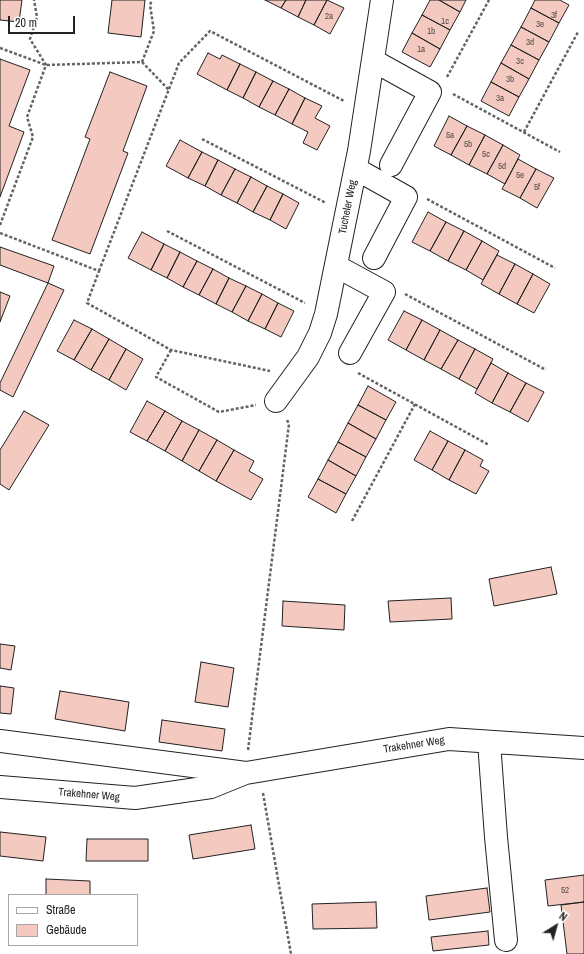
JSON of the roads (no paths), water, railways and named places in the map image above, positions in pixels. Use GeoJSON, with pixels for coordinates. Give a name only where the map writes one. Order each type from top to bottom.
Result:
{"type":"FeatureCollection","features":[{"type":"Feature","properties":{"kind":"street","name":"Tucheler Weg"},"geometry":{"type":"LineString","coordinates":[[276,401],[308,357],[320,333],[326,314],[356,169],[374,62],[382,0]]}},
{"type":"Feature","properties":{"kind":"street"},"geometry":{"type":"LineString","coordinates":[[374,62],[430,92],[390,165]]}},
{"type":"Feature","properties":{"kind":"street"},"geometry":{"type":"LineString","coordinates":[[356,169],[406,197],[374,258]]}},
{"type":"Feature","properties":{"kind":"street"},"geometry":{"type":"LineString","coordinates":[[336,266],[384,292],[352,362]]}},
{"type":"Feature","properties":{"kind":"street","name":"Trakehner Weg"},"geometry":{"type":"LineString","coordinates":[[0,787],[135,798],[211,787],[253,772],[449,739],[584,748]]}},
{"type":"Feature","properties":{"kind":"street","name":"Trakehner Weg"},"geometry":{"type":"LineString","coordinates":[[0,741],[253,772]]}},
{"type":"Feature","properties":{"kind":"street"},"geometry":{"type":"LineString","coordinates":[[489,742],[506,940]]}}]}
